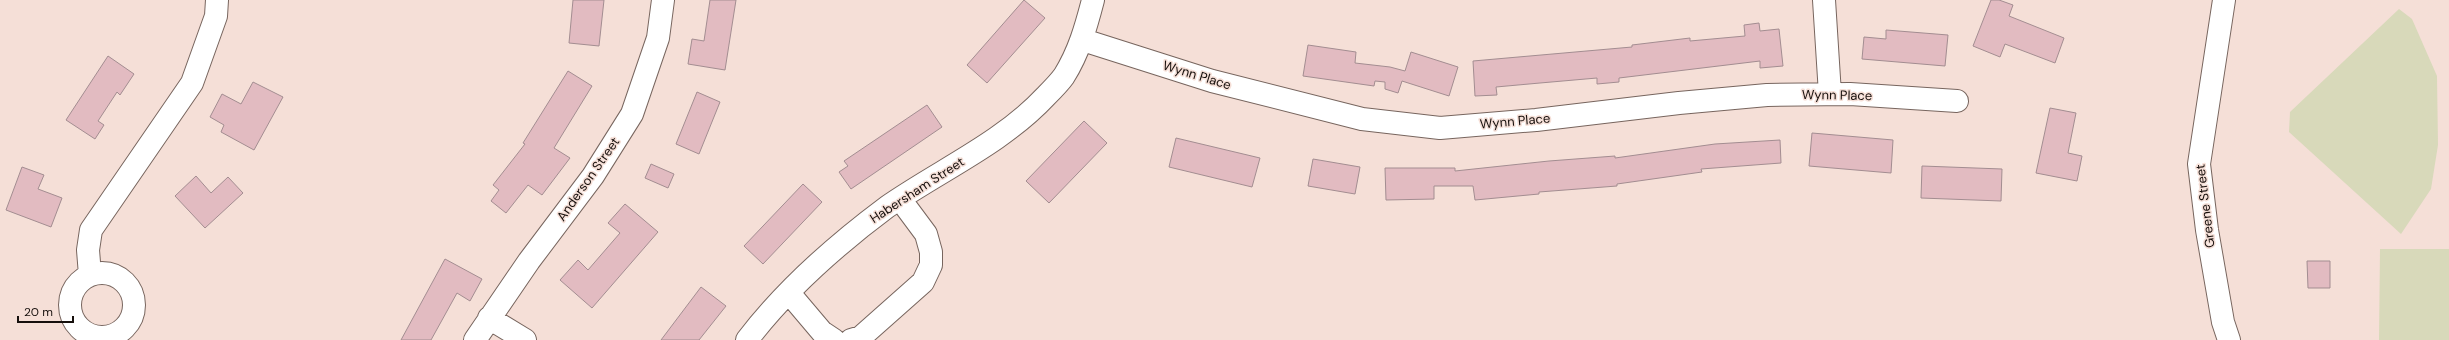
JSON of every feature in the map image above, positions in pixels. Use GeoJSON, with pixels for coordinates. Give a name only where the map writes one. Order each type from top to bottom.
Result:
{"type":"FeatureCollection","features":[{"type":"Feature","properties":{"kind":"street"},"geometry":{"type":"LineString","coordinates":[[90,276],[88,250],[91,230],[192,83],[216,16],[217,0]]}},
{"type":"Feature","properties":{"kind":"street","name":"Anderson Street"},"geometry":{"type":"LineString","coordinates":[[475,340],[489,318],[594,176],[632,114],[658,38],[663,0]]}},
{"type":"Feature","properties":{"kind":"street","name":"Habersham Street"},"geometry":{"type":"LineString","coordinates":[[747,340],[767,314],[838,245],[900,200],[975,152],[1032,112],[1063,77],[1083,40],[1093,0]]}},
{"type":"Feature","properties":{"kind":"street"},"geometry":{"type":"LineString","coordinates":[[1824,0],[1830,94]]}},
{"type":"Feature","properties":{"kind":"street","name":"Greene Street"},"geometry":{"type":"LineString","coordinates":[[2224,0],[2199,164],[2207,230],[2223,322],[2228,340]]}},
{"type":"Feature","properties":{"kind":"street","name":"Wynn Place"},"geometry":{"type":"LineString","coordinates":[[1083,40],[1212,81],[1362,119],[1440,128],[1536,120],[1679,103],[1767,95],[1830,94],[1957,100]]}},
{"type":"Feature","properties":{"kind":"street"},"geometry":{"type":"LineString","coordinates":[[851,340],[861,337],[923,282],[931,265],[931,252],[926,234],[900,200]]}},
{"type":"Feature","properties":{"kind":"street"},"geometry":{"type":"LineString","coordinates":[[789,293],[822,332],[834,340]]}},
{"type":"Feature","properties":{"kind":"street"},"geometry":{"type":"LineString","coordinates":[[489,318],[525,340]]}},
{"type":"Feature","properties":{"kind":"green space"},"geometry":{"type":"Polygon","coordinates":[[[2399,9],[2412,19],[2437,76],[2438,145],[2431,189],[2401,234],[2289,132],[2290,112],[2399,9]]]}},
{"type":"Feature","properties":{"kind":"green space"},"geometry":{"type":"Polygon","coordinates":[[[2380,249],[2449,249],[2449,340],[2379,340],[2380,249]]]}},
{"type":"Feature","properties":{"kind":"building"},"geometry":{"type":"Polygon","coordinates":[[[573,0],[604,0],[599,46],[569,43],[573,0]]]}},
{"type":"Feature","properties":{"kind":"building"},"geometry":{"type":"Polygon","coordinates":[[[710,0],[736,0],[725,70],[688,64],[692,39],[704,41],[710,0]]]}},
{"type":"Feature","properties":{"kind":"building"},"geometry":{"type":"Polygon","coordinates":[[[1024,0],[1045,18],[987,83],[967,65],[1024,0]]]}},
{"type":"Feature","properties":{"kind":"building"},"geometry":{"type":"Polygon","coordinates":[[[1991,0],[1999,0],[2013,5],[2009,16],[2064,38],[2055,63],[2005,44],[2000,57],[1973,46],[1991,0]]]}},
{"type":"Feature","properties":{"kind":"building"},"geometry":{"type":"Polygon","coordinates":[[[1759,23],[1760,31],[1779,29],[1783,66],[1760,68],[1760,61],[1619,78],[1619,82],[1597,84],[1597,78],[1496,87],[1497,95],[1475,96],[1473,61],[1632,47],[1632,45],[1690,38],[1690,41],[1745,36],[1744,25],[1759,23]]]}},
{"type":"Feature","properties":{"kind":"building"},"geometry":{"type":"Polygon","coordinates":[[[1886,30],[1948,35],[1945,66],[1862,59],[1864,37],[1886,39],[1886,30]]]}},
{"type":"Feature","properties":{"kind":"building"},"geometry":{"type":"Polygon","coordinates":[[[1308,45],[1356,52],[1355,63],[1390,67],[1405,71],[1411,52],[1458,67],[1449,96],[1402,81],[1398,93],[1385,89],[1385,82],[1375,81],[1374,86],[1303,76],[1308,45]]]}},
{"type":"Feature","properties":{"kind":"building"},"geometry":{"type":"Polygon","coordinates":[[[108,56],[134,74],[120,95],[117,92],[98,121],[104,125],[95,139],[66,120],[108,56]]]}},
{"type":"Feature","properties":{"kind":"building"},"geometry":{"type":"Polygon","coordinates":[[[568,71],[592,86],[554,148],[570,158],[542,195],[528,185],[506,213],[491,201],[499,190],[493,185],[525,144],[523,143],[568,71]]]}},
{"type":"Feature","properties":{"kind":"building"},"geometry":{"type":"Polygon","coordinates":[[[253,82],[283,97],[254,150],[221,132],[224,125],[210,117],[222,94],[241,104],[253,82]]]}},
{"type":"Feature","properties":{"kind":"building"},"geometry":{"type":"Polygon","coordinates":[[[697,92],[720,102],[699,154],[676,144],[697,92]]]}},
{"type":"Feature","properties":{"kind":"building"},"geometry":{"type":"Polygon","coordinates":[[[927,105],[942,127],[851,189],[839,172],[848,166],[844,161],[927,105]]]}},
{"type":"Feature","properties":{"kind":"building"},"geometry":{"type":"Polygon","coordinates":[[[2050,108],[2076,113],[2068,153],[2082,156],[2077,181],[2036,173],[2050,108]]]}},
{"type":"Feature","properties":{"kind":"building"},"geometry":{"type":"Polygon","coordinates":[[[1084,121],[1107,143],[1049,203],[1026,181],[1084,121]]]}},
{"type":"Feature","properties":{"kind":"building"},"geometry":{"type":"Polygon","coordinates":[[[1812,133],[1893,140],[1891,173],[1809,166],[1812,133]]]}},
{"type":"Feature","properties":{"kind":"building"},"geometry":{"type":"Polygon","coordinates":[[[1176,138],[1260,158],[1252,187],[1169,167],[1176,138]]]}},
{"type":"Feature","properties":{"kind":"building"},"geometry":{"type":"Polygon","coordinates":[[[1780,140],[1781,163],[1701,169],[1702,172],[1617,184],[1617,186],[1539,192],[1539,194],[1475,200],[1473,186],[1434,186],[1434,199],[1386,200],[1385,168],[1455,168],[1455,171],[1549,161],[1615,156],[1615,158],[1715,144],[1780,140]]]}},
{"type":"Feature","properties":{"kind":"building"},"geometry":{"type":"Polygon","coordinates":[[[1313,159],[1360,167],[1355,194],[1308,186],[1313,159]]]}},
{"type":"Feature","properties":{"kind":"building"},"geometry":{"type":"Polygon","coordinates":[[[651,164],[674,174],[668,188],[645,178],[651,164]]]}},
{"type":"Feature","properties":{"kind":"building"},"geometry":{"type":"Polygon","coordinates":[[[1922,166],[2002,169],[2001,201],[1921,198],[1922,166]]]}},
{"type":"Feature","properties":{"kind":"building"},"geometry":{"type":"Polygon","coordinates":[[[22,167],[44,175],[38,189],[62,198],[51,227],[6,210],[22,167]]]}},
{"type":"Feature","properties":{"kind":"building"},"geometry":{"type":"Polygon","coordinates":[[[196,176],[211,193],[228,177],[243,193],[205,228],[175,196],[196,176]]]}},
{"type":"Feature","properties":{"kind":"building"},"geometry":{"type":"Polygon","coordinates":[[[803,184],[822,202],[763,264],[744,246],[803,184]]]}},
{"type":"Feature","properties":{"kind":"building"},"geometry":{"type":"Polygon","coordinates":[[[625,204],[658,232],[592,308],[560,280],[578,260],[588,270],[620,233],[608,223],[625,204]]]}},
{"type":"Feature","properties":{"kind":"building"},"geometry":{"type":"Polygon","coordinates":[[[445,259],[482,279],[470,301],[457,293],[431,340],[401,340],[445,259]]]}},
{"type":"Feature","properties":{"kind":"building"},"geometry":{"type":"Polygon","coordinates":[[[2307,261],[2330,261],[2330,288],[2308,288],[2307,261]]]}},
{"type":"Feature","properties":{"kind":"building"},"geometry":{"type":"Polygon","coordinates":[[[701,287],[726,306],[699,340],[661,340],[701,287]]]}}]}
